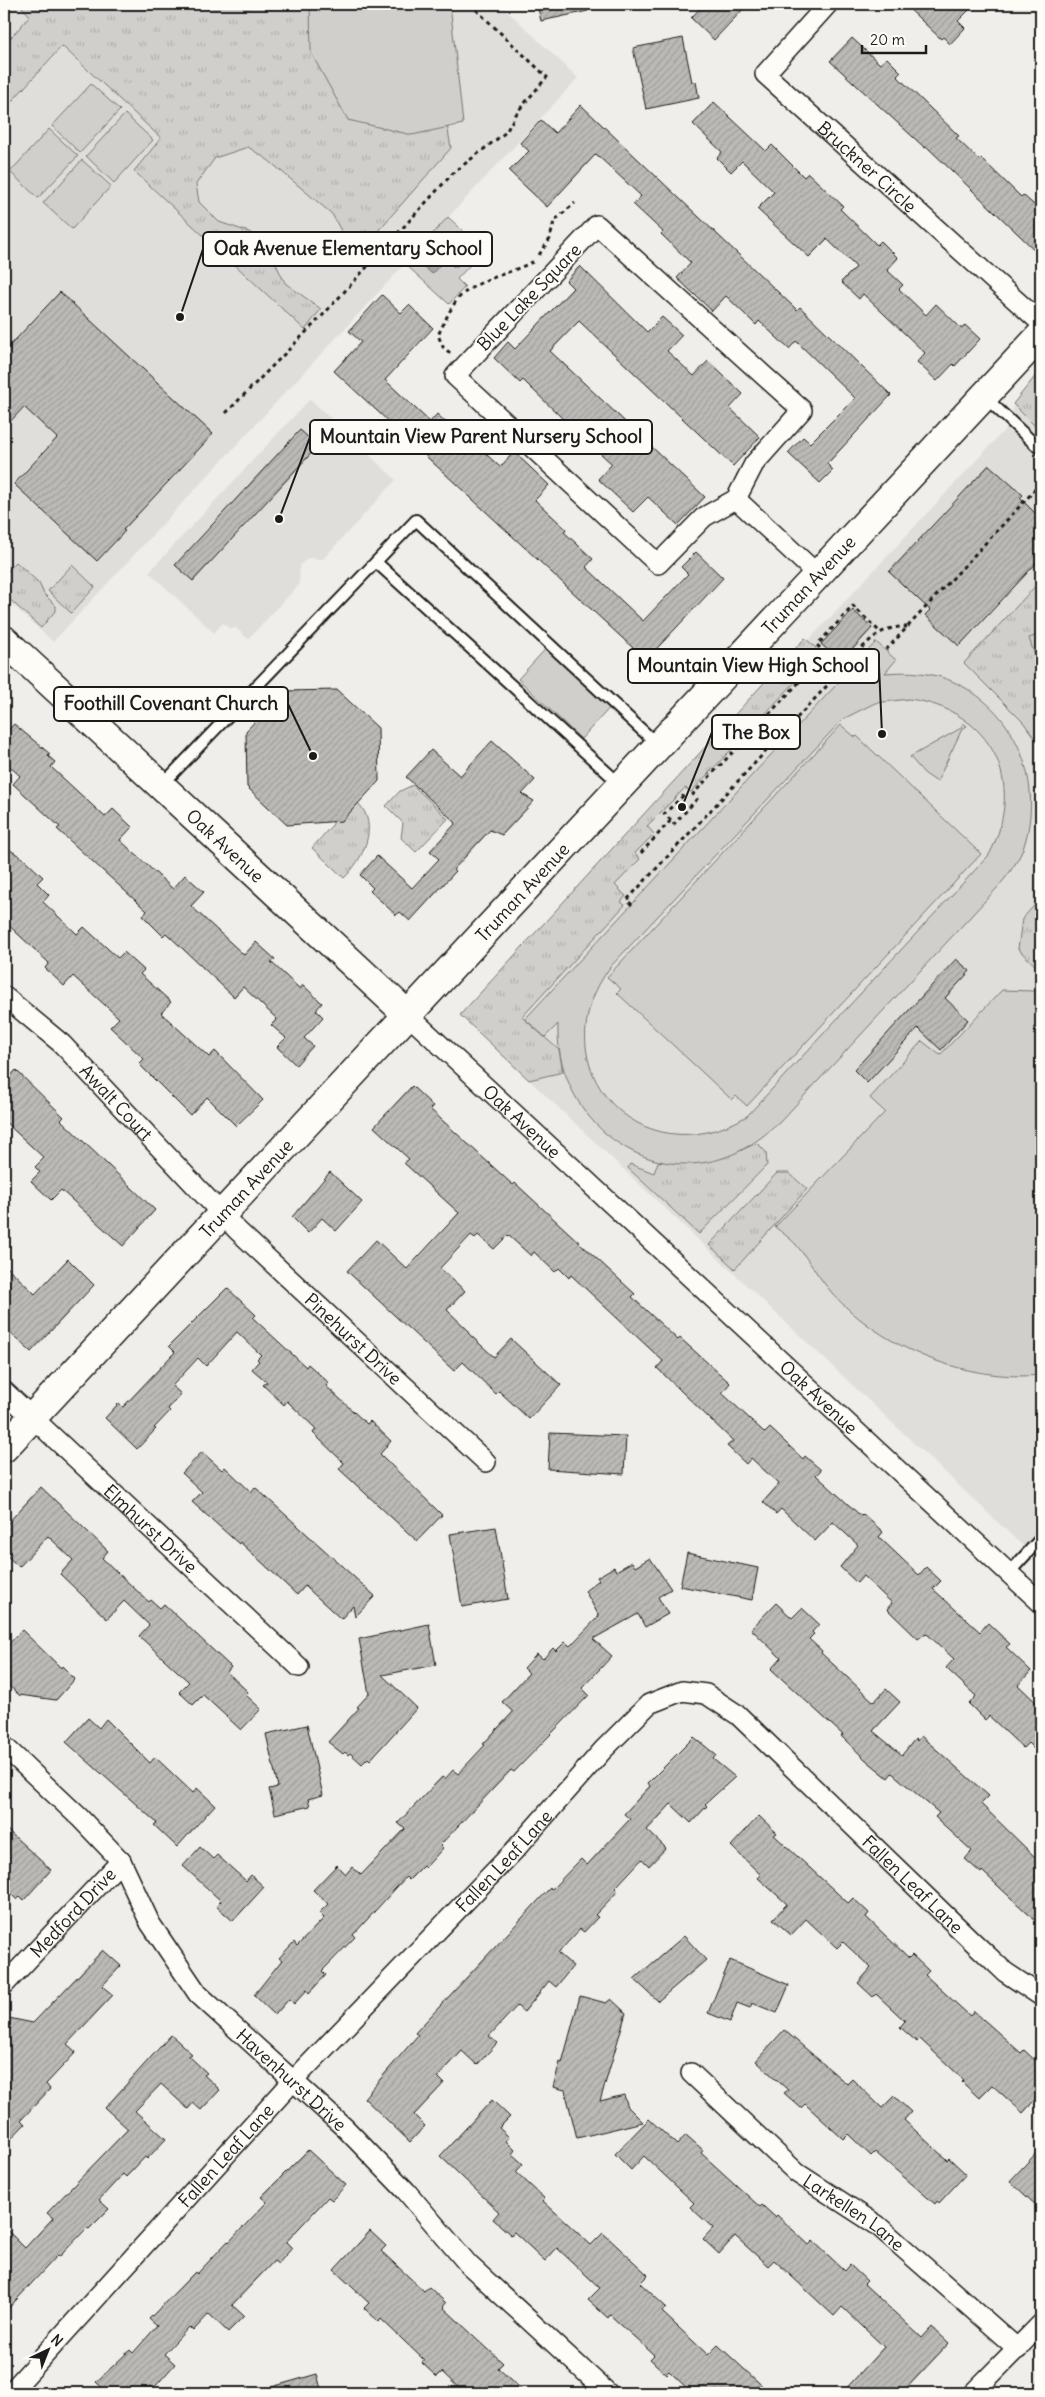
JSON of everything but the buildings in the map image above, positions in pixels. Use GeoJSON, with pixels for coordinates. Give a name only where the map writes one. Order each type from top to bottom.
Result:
{"type":"FeatureCollection","features":[{"type":"Feature","properties":{"kind":"street","name":"Bruckner Circle"},"geometry":{"type":"LineString","coordinates":[[828,4],[765,74],[1041,323]]}},
{"type":"Feature","properties":{"kind":"street","name":"Blue Lake Square"},"geometry":{"type":"LineString","coordinates":[[597,225],[802,410],[754,464],[736,499],[704,516],[658,564],[455,376],[464,365],[597,225]]}},
{"type":"Feature","properties":{"kind":"street","name":"Truman Avenue"},"geometry":{"type":"LineString","coordinates":[[4,1448],[1041,336]]}},
{"type":"Feature","properties":{"kind":"street"},"geometry":{"type":"LineString","coordinates":[[736,499],[818,575]]}},
{"type":"Feature","properties":{"kind":"street","name":"Oak Avenue"},"geometry":{"type":"LineString","coordinates":[[4,640],[1041,1603]]}},
{"type":"Feature","properties":{"kind":"street","name":"Awalt Court"},"geometry":{"type":"LineString","coordinates":[[4,996],[62,1044],[222,1214]]}},
{"type":"Feature","properties":{"kind":"street","name":"Pinehurst Drive"},"geometry":{"type":"LineString","coordinates":[[222,1214],[236,1230],[486,1462]]}},
{"type":"Feature","properties":{"kind":"street","name":"Elmhurst Drive"},"geometry":{"type":"LineString","coordinates":[[4,1391],[299,1667]]}},
{"type":"Feature","properties":{"kind":"street","name":"Fallen Leaf Lane"},"geometry":{"type":"LineString","coordinates":[[10,2393],[293,2080],[513,1852],[603,1750],[649,1704],[682,1691],[706,1694],[738,1714],[1005,1972],[1041,1996]]}},
{"type":"Feature","properties":{"kind":"street","name":"Havenhurst Drive"},"geometry":{"type":"LineString","coordinates":[[4,1746],[80,1818],[121,1861],[150,1923],[198,1994],[346,2129],[399,2184],[468,2264],[608,2393]]}},
{"type":"Feature","properties":{"kind":"street","name":"Medford Drive"},"geometry":{"type":"LineString","coordinates":[[4,1985],[121,1861]]}},
{"type":"Feature","properties":{"kind":"street","name":"Larkellen Lane"},"geometry":{"type":"LineString","coordinates":[[691,2073],[797,2173],[877,2226],[1018,2349]]}},
{"type":"Feature","properties":{"kind":"street"},"geometry":{"type":"LineString","coordinates":[[973,2393],[1041,2324]]}},
{"type":"Feature","properties":{"kind":"lane"},"geometry":{"type":"LineString","coordinates":[[985,398],[1041,450]]}},
{"type":"Feature","properties":{"kind":"lane"},"geometry":{"type":"LineString","coordinates":[[162,786],[416,520],[659,746]]}},
{"type":"Feature","properties":{"kind":"lane"},"geometry":{"type":"LineString","coordinates":[[376,562],[622,786]]}},
{"type":"Feature","properties":{"kind":"lane"},"geometry":{"type":"LineString","coordinates":[[1009,1573],[1041,1538]]}},
{"type":"Feature","properties":{"kind":"path"},"geometry":{"type":"LineString","coordinates":[[226,414],[323,315],[453,173],[506,132],[518,111],[547,77],[470,4]]}},
{"type":"Feature","properties":{"kind":"path"},"geometry":{"type":"LineString","coordinates":[[464,365],[443,347],[438,335],[457,300],[486,280],[522,268],[537,259],[550,239],[554,221],[575,203]]}},
{"type":"Feature","properties":{"kind":"path"},"geometry":{"type":"LineString","coordinates":[[886,650],[1033,492],[1041,475]]}},
{"type":"Feature","properties":{"kind":"path"},"geometry":{"type":"LineString","coordinates":[[843,670],[817,645],[853,606],[880,632]]}},
{"type":"Feature","properties":{"kind":"path"},"geometry":{"type":"LineString","coordinates":[[632,905],[627,900],[876,634],[894,628],[907,627]]}},
{"type":"Feature","properties":{"kind":"path"},"geometry":{"type":"LineString","coordinates":[[685,794],[664,814],[674,824],[697,798],[693,794],[826,654]]}},
{"type":"Feature","properties":{"kind":"path"},"geometry":{"type":"LineString","coordinates":[[641,853],[671,820]]}},
{"type":"Feature","properties":{"kind":"shaded area"},"geometry":{"type":"Polygon","coordinates":[[[4,4],[500,4],[578,78],[53,642],[4,597],[4,4]]]}},
{"type":"Feature","properties":{"kind":"shaded area"},"geometry":{"type":"Polygon","coordinates":[[[1041,369],[1041,1563],[460,1015],[1012,422],[1013,404],[1041,369]]]}},
{"type":"Feature","properties":{"kind":"shaded area"},"geometry":{"type":"Polygon","coordinates":[[[310,399],[396,480],[323,559],[308,558],[300,565],[299,585],[248,639],[236,628],[230,629],[223,623],[214,633],[149,572],[310,399]]]}},
{"type":"Feature","properties":{"kind":"green space"},"geometry":{"type":"Polygon","coordinates":[[[25,4],[349,4],[442,95],[451,148],[355,257],[332,214],[268,160],[248,147],[215,158],[196,184],[199,202],[219,222],[249,232],[266,243],[285,283],[321,309],[305,330],[134,171],[161,138],[62,46],[4,110],[4,45],[30,16],[22,7],[25,4]]]}},
{"type":"Feature","properties":{"kind":"green space"},"geometry":{"type":"Polygon","coordinates":[[[310,4],[450,4],[463,124],[412,135],[348,120],[311,53],[310,4]]]}},
{"type":"Feature","properties":{"kind":"green space"},"geometry":{"type":"Polygon","coordinates":[[[91,84],[120,110],[80,153],[52,126],[91,84]]]}},
{"type":"Feature","properties":{"kind":"green space"},"geometry":{"type":"Polygon","coordinates":[[[125,114],[153,140],[114,183],[86,156],[125,114]]]}},
{"type":"Feature","properties":{"kind":"green space"},"geometry":{"type":"Polygon","coordinates":[[[49,129],[78,156],[38,198],[10,172],[49,129]]]}},
{"type":"Feature","properties":{"kind":"green space"},"geometry":{"type":"Polygon","coordinates":[[[82,160],[111,186],[72,229],[43,203],[82,160]]]}},
{"type":"Feature","properties":{"kind":"green space"},"geometry":{"type":"Polygon","coordinates":[[[448,217],[484,250],[457,279],[465,287],[449,304],[405,264],[448,217]]]}},
{"type":"Feature","properties":{"kind":"green space"},"geometry":{"type":"Polygon","coordinates":[[[1041,369],[1041,432],[1013,404],[1041,369]]]}},
{"type":"Feature","properties":{"kind":"green space"},"geometry":{"type":"Polygon","coordinates":[[[16,562],[39,583],[44,594],[56,606],[56,610],[41,628],[4,594],[4,575],[16,562]]]}},
{"type":"Feature","properties":{"kind":"green space"},"geometry":{"type":"Polygon","coordinates":[[[72,565],[95,587],[71,613],[48,591],[72,565]]]}},
{"type":"Feature","properties":{"kind":"green space"},"geometry":{"type":"Polygon","coordinates":[[[1041,580],[1041,747],[1023,722],[964,663],[1041,580]]]}},
{"type":"Feature","properties":{"kind":"green space"},"geometry":{"type":"Polygon","coordinates":[[[1041,634],[1041,674],[1029,638],[1041,634]]]}},
{"type":"Feature","properties":{"kind":"green space"},"geometry":{"type":"Polygon","coordinates":[[[805,638],[816,648],[817,659],[691,792],[685,788],[647,826],[654,834],[635,853],[640,859],[615,885],[626,896],[621,902],[625,905],[522,1017],[559,1050],[563,1072],[529,1080],[460,1015],[805,638]]]}},
{"type":"Feature","properties":{"kind":"green space"},"geometry":{"type":"Polygon","coordinates":[[[876,642],[896,660],[885,673],[921,673],[948,679],[978,696],[996,712],[1010,731],[1021,753],[1028,776],[1031,800],[1029,825],[1023,849],[1015,864],[998,887],[780,1122],[748,1146],[726,1157],[693,1164],[662,1162],[633,1152],[608,1135],[586,1113],[570,1086],[560,1056],[558,1024],[545,1037],[525,1019],[876,642]],[[909,699],[875,703],[843,719],[611,966],[591,1003],[586,1040],[593,1074],[611,1102],[637,1123],[670,1133],[707,1132],[747,1116],[989,855],[1000,828],[1004,801],[1002,776],[994,754],[981,734],[962,718],[938,706],[909,699]]]}},
{"type":"Feature","properties":{"kind":"green space"},"geometry":{"type":"Polygon","coordinates":[[[551,643],[614,703],[581,739],[518,679],[551,643]]]}},
{"type":"Feature","properties":{"kind":"green space"},"geometry":{"type":"Polygon","coordinates":[[[963,723],[967,726],[962,729],[937,782],[924,773],[910,757],[961,728],[963,723]]]}},
{"type":"Feature","properties":{"kind":"green space"},"geometry":{"type":"Polygon","coordinates":[[[841,725],[855,737],[857,736],[981,854],[747,1106],[736,1096],[732,1100],[617,993],[621,989],[607,977],[841,725]]]}},
{"type":"Feature","properties":{"kind":"green space"},"geometry":{"type":"Polygon","coordinates":[[[413,785],[448,819],[416,852],[401,838],[403,823],[386,806],[400,791],[413,785]]]}},
{"type":"Feature","properties":{"kind":"green space"},"geometry":{"type":"Polygon","coordinates":[[[358,803],[368,821],[368,832],[363,852],[351,871],[344,878],[312,848],[333,824],[333,821],[358,803]]]}},
{"type":"Feature","properties":{"kind":"green space"},"geometry":{"type":"Polygon","coordinates":[[[1041,898],[1041,971],[1018,949],[1022,919],[1041,898]]]}},
{"type":"Feature","properties":{"kind":"green space"},"geometry":{"type":"Polygon","coordinates":[[[1002,990],[1035,991],[1041,996],[1041,1375],[1013,1376],[955,1367],[928,1358],[901,1345],[853,1313],[827,1287],[796,1244],[775,1227],[885,1112],[870,1098],[922,1041],[940,1055],[1002,990]]]}},
{"type":"Feature","properties":{"kind":"green space"},"geometry":{"type":"Polygon","coordinates":[[[757,1143],[766,1152],[767,1165],[699,1234],[628,1168],[630,1164],[654,1173],[658,1162],[737,1152],[757,1143]]]}},
{"type":"Feature","properties":{"kind":"green space"},"geometry":{"type":"Polygon","coordinates":[[[777,1173],[789,1173],[807,1189],[735,1269],[709,1245],[777,1173]]]}},
{"type":"Feature","properties":{"kind":"water"},"geometry":{"type":"Polygon","coordinates":[[[445,234],[468,255],[455,268],[445,259],[432,274],[419,262],[445,234]]]}},
{"type":"Feature","properties":{"kind":"place","name":"Oak Avenue Elementary School"},"geometry":{"type":"Point","coordinates":[180,317]}},
{"type":"Feature","properties":{"kind":"place","name":"Mountain View Parent Nursery School"},"geometry":{"type":"Point","coordinates":[279,519]}},
{"type":"Feature","properties":{"kind":"place","name":"Mountain View High School"},"geometry":{"type":"Point","coordinates":[882,734]}},
{"type":"Feature","properties":{"kind":"place","name":"Foothill Covenant Church"},"geometry":{"type":"Point","coordinates":[313,756]}},
{"type":"Feature","properties":{"kind":"place","name":"The Box"},"geometry":{"type":"Point","coordinates":[682,807]}}]}
